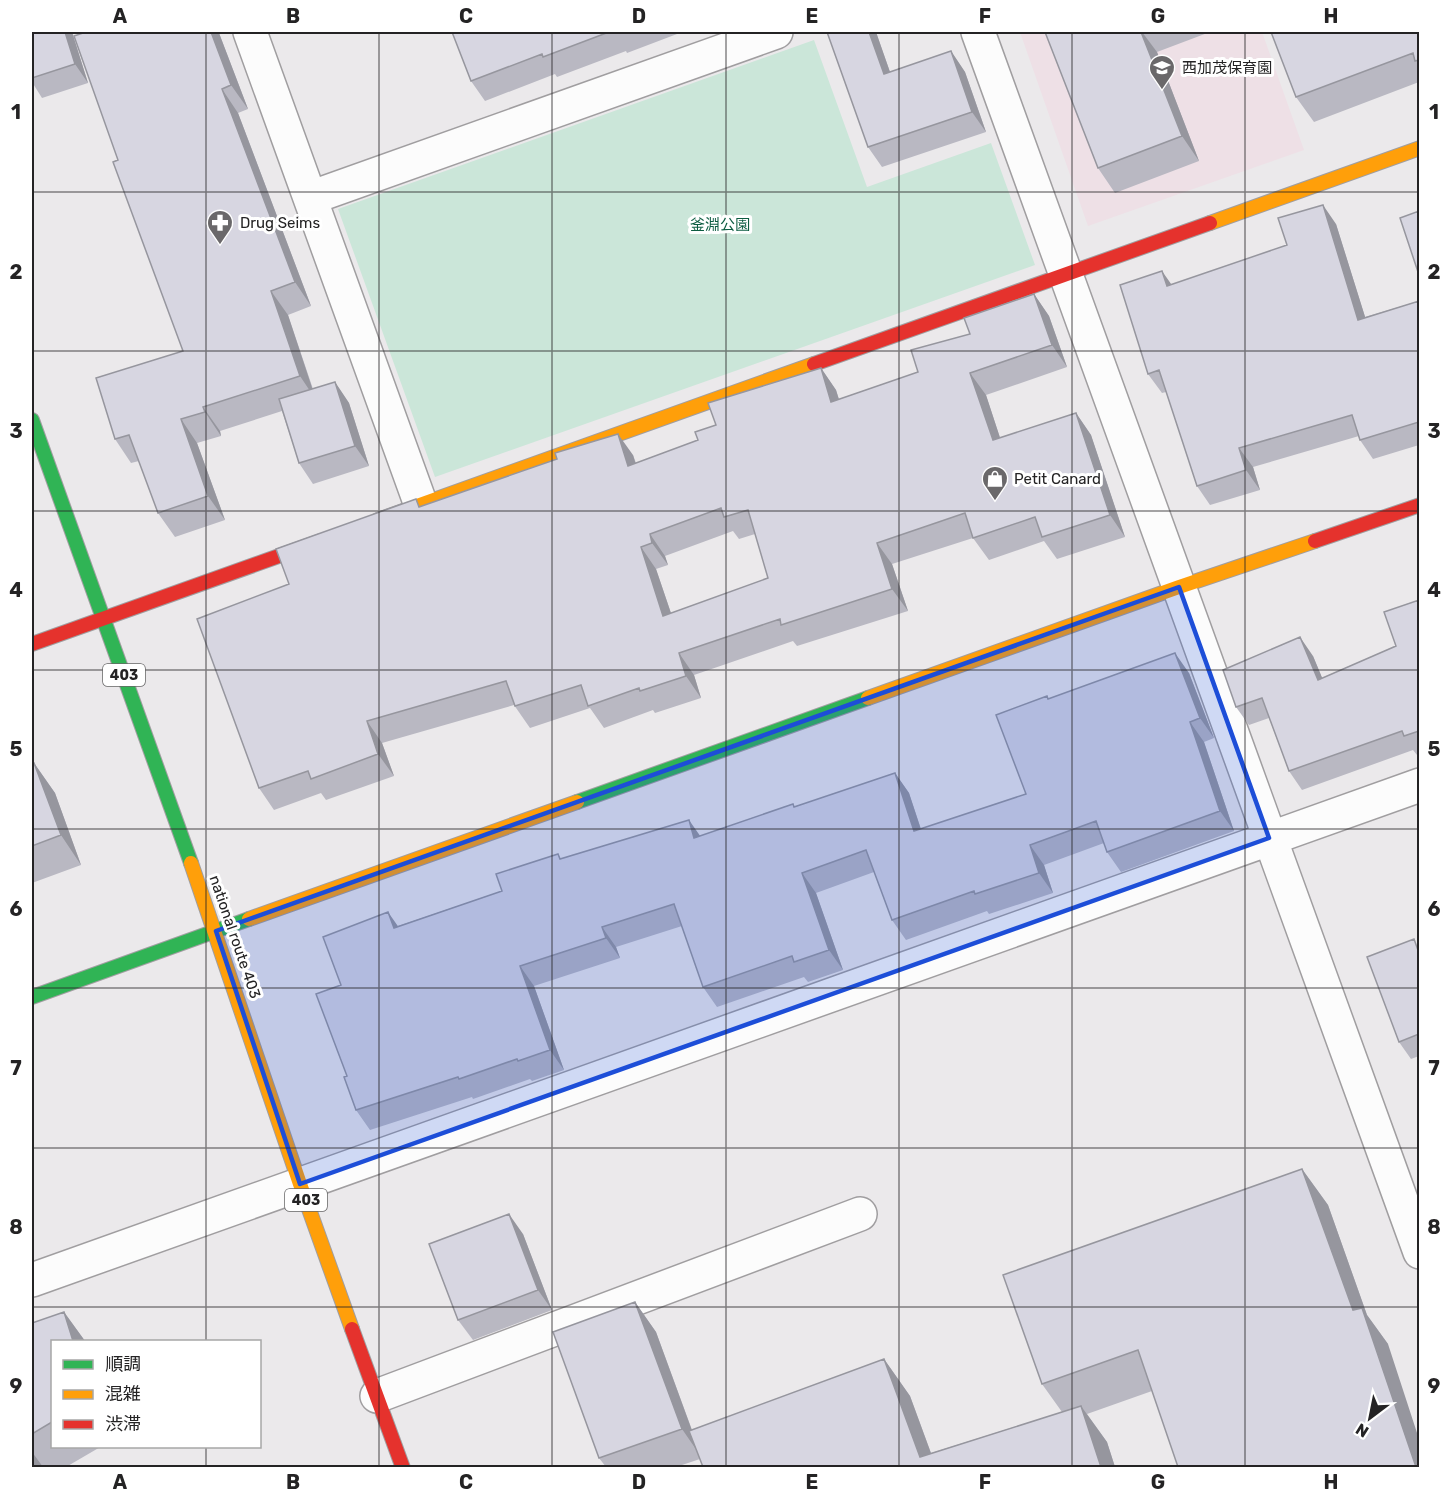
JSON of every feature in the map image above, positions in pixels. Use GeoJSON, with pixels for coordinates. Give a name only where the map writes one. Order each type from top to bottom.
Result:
{"type":"FeatureCollection","features":[{"type":"Feature","properties":{"kind":"main road"},"geometry":{"type":"LineString","coordinates":[[366,525],[1419,148]]}},
{"type":"Feature","properties":{"kind":"main road","name":"national route 403"},"geometry":{"type":"LineString","coordinates":[[32,420],[216,931],[300,1184],[403,1467]]}},
{"type":"Feature","properties":{"kind":"main road"},"geometry":{"type":"LineString","coordinates":[[32,997],[1179,587],[1419,505]]}},
{"type":"Feature","properties":{"kind":"main road"},"geometry":{"type":"LineString","coordinates":[[32,644],[333,536]]}},
{"type":"Feature","properties":{"kind":"street"},"geometry":{"type":"LineString","coordinates":[[250,32],[421,505]]}},
{"type":"Feature","properties":{"kind":"street"},"geometry":{"type":"LineString","coordinates":[[310,198],[776,32]]}},
{"type":"Feature","properties":{"kind":"street"},"geometry":{"type":"LineString","coordinates":[[978,32],[1419,1252]]}},
{"type":"Feature","properties":{"kind":"street"},"geometry":{"type":"LineString","coordinates":[[32,1280],[1419,784]]}},
{"type":"Feature","properties":{"kind":"street"},"geometry":{"type":"LineString","coordinates":[[377,1396],[860,1214]]}},
{"type":"Feature","properties":{"kind":"highlighted area"},"geometry":{"type":"Polygon","coordinates":[[[1179,587],[1269,838],[300,1184],[216,931],[1179,587]]]}},
{"type":"Feature","properties":{"kind":"shaded area","name":"西加茂保育園"},"geometry":{"type":"Polygon","coordinates":[[[1020,32],[1262,32],[1304,150],[1088,226],[1020,32]]]}},
{"type":"Feature","properties":{"kind":"green space","name":"釜淵公園"},"geometry":{"type":"Polygon","coordinates":[[[814,40],[867,187],[991,143],[1035,265],[435,477],[338,209],[814,40]]]}},
{"type":"Feature","properties":{"kind":"building"},"geometry":{"type":"Polygon","coordinates":[[[32,32],[65,32],[75,64],[32,78],[32,32]]]}},
{"type":"Feature","properties":{"kind":"building"},"geometry":{"type":"Polygon","coordinates":[[[86,32],[211,32],[231,85],[222,89],[295,282],[271,291],[300,376],[203,407],[205,412],[181,419],[208,496],[158,513],[129,435],[115,439],[96,378],[183,351],[113,162],[118,160],[74,36],[86,32]]]}},
{"type":"Feature","properties":{"kind":"building"},"geometry":{"type":"Polygon","coordinates":[[[452,32],[609,32],[471,81],[452,32]]]}},
{"type":"Feature","properties":{"kind":"building"},"geometry":{"type":"Polygon","coordinates":[[[827,32],[869,32],[884,74],[951,51],[972,112],[868,147],[827,32]]]}},
{"type":"Feature","properties":{"kind":"building"},"geometry":{"type":"Polygon","coordinates":[[[1045,32],[1141,32],[1182,136],[1098,168],[1045,32]]]}},
{"type":"Feature","properties":{"kind":"building"},"geometry":{"type":"Polygon","coordinates":[[[1271,32],[1419,32],[1419,60],[1415,61],[1413,53],[1296,97],[1271,32]]]}},
{"type":"Feature","properties":{"kind":"building"},"geometry":{"type":"Polygon","coordinates":[[[1323,205],[1358,320],[1419,301],[1419,422],[1360,440],[1352,415],[1239,448],[1246,470],[1197,486],[1159,370],[1148,374],[1120,285],[1162,271],[1167,286],[1287,245],[1278,218],[1323,205]]]}},
{"type":"Feature","properties":{"kind":"building"},"geometry":{"type":"Polygon","coordinates":[[[1419,211],[1419,275],[1400,218],[1419,211]]]}},
{"type":"Feature","properties":{"kind":"building"},"geometry":{"type":"Polygon","coordinates":[[[1034,294],[1052,345],[970,373],[993,440],[1076,413],[1110,515],[1042,537],[1035,517],[973,538],[965,513],[877,543],[892,589],[781,625],[780,619],[679,653],[686,676],[640,691],[639,688],[588,706],[581,685],[515,706],[506,681],[367,721],[378,754],[311,779],[308,771],[259,788],[197,619],[289,584],[276,549],[416,499],[419,507],[557,459],[555,453],[618,434],[628,466],[698,440],[695,432],[716,425],[708,403],[821,368],[831,402],[918,372],[911,350],[970,334],[964,318],[1034,294]],[[721,508],[650,534],[652,543],[641,547],[663,616],[768,578],[748,510],[724,517],[721,508]]]}},
{"type":"Feature","properties":{"kind":"building"},"geometry":{"type":"Polygon","coordinates":[[[335,382],[355,446],[299,463],[279,399],[335,382]]]}},
{"type":"Feature","properties":{"kind":"building"},"geometry":{"type":"Polygon","coordinates":[[[1419,600],[1419,731],[1404,736],[1402,731],[1289,771],[1262,698],[1236,707],[1223,670],[1300,637],[1318,680],[1396,646],[1384,612],[1419,600]]]}},
{"type":"Feature","properties":{"kind":"building"},"geometry":{"type":"Polygon","coordinates":[[[1175,653],[1200,718],[1190,722],[1220,811],[1107,852],[1096,821],[1030,845],[1039,873],[975,894],[974,891],[892,920],[866,850],[802,873],[829,950],[794,962],[792,956],[703,987],[674,904],[602,927],[606,938],[520,966],[550,1050],[356,1110],[344,1077],[347,1076],[316,994],[341,985],[323,937],[388,912],[394,928],[502,891],[496,874],[558,854],[560,859],[689,820],[694,838],[793,804],[794,807],[895,773],[914,831],[1026,794],[996,715],[1047,696],[1048,699],[1175,653]]]}},
{"type":"Feature","properties":{"kind":"building"},"geometry":{"type":"Polygon","coordinates":[[[34,763],[61,835],[32,846],[32,764],[34,763]]]}},
{"type":"Feature","properties":{"kind":"building"},"geometry":{"type":"Polygon","coordinates":[[[1414,939],[1419,953],[1419,1034],[1399,1042],[1367,957],[1414,939]]]}},
{"type":"Feature","properties":{"kind":"building"},"geometry":{"type":"Polygon","coordinates":[[[1302,1169],[1353,1310],[1362,1308],[1416,1467],[1178,1467],[1138,1350],[1042,1384],[1003,1275],[1302,1169]]]}},
{"type":"Feature","properties":{"kind":"building"},"geometry":{"type":"Polygon","coordinates":[[[509,1214],[538,1290],[458,1320],[429,1244],[509,1214]]]}},
{"type":"Feature","properties":{"kind":"building"},"geometry":{"type":"Polygon","coordinates":[[[635,1302],[682,1429],[599,1458],[553,1332],[635,1302]]]}},
{"type":"Feature","properties":{"kind":"building"},"geometry":{"type":"Polygon","coordinates":[[[64,1312],[73,1340],[51,1340],[51,1423],[32,1434],[32,1323],[64,1312]]]}},
{"type":"Feature","properties":{"kind":"building"},"geometry":{"type":"Polygon","coordinates":[[[884,1359],[920,1457],[1081,1406],[1101,1467],[703,1467],[689,1431],[884,1359]]]}},
{"type":"Feature","properties":{"kind":"traffic: fast"},"geometry":{"type":"LineString","coordinates":[[32,420],[191,863]]}},
{"type":"Feature","properties":{"kind":"traffic: fast"},"geometry":{"type":"LineString","coordinates":[[577,802],[868,698]]}},
{"type":"Feature","properties":{"kind":"traffic: fast"},"geometry":{"type":"LineString","coordinates":[[32,997],[249,919]]}},
{"type":"Feature","properties":{"kind":"traffic: slow"},"geometry":{"type":"LineString","coordinates":[[1210,223],[1420,148]]}},
{"type":"Feature","properties":{"kind":"traffic: slow"},"geometry":{"type":"LineString","coordinates":[[378,520],[814,364]]}},
{"type":"Feature","properties":{"kind":"traffic: slow"},"geometry":{"type":"LineString","coordinates":[[868,698],[1315,541]]}},
{"type":"Feature","properties":{"kind":"traffic: slow"},"geometry":{"type":"LineString","coordinates":[[249,919],[577,802]]}},
{"type":"Feature","properties":{"kind":"traffic: slow"},"geometry":{"type":"LineString","coordinates":[[191,863],[352,1329]]}},
{"type":"Feature","properties":{"kind":"traffic: jam"},"geometry":{"type":"LineString","coordinates":[[814,364],[1210,223]]}},
{"type":"Feature","properties":{"kind":"traffic: jam"},"geometry":{"type":"LineString","coordinates":[[1315,541],[1420,505]]}},
{"type":"Feature","properties":{"kind":"traffic: jam"},"geometry":{"type":"LineString","coordinates":[[32,644],[321,541]]}},
{"type":"Feature","properties":{"kind":"traffic: jam"},"geometry":{"type":"LineString","coordinates":[[352,1329],[403,1468]]}},
{"type":"Feature","properties":{"kind":"place","name":"西加茂保育園"},"geometry":{"type":"Point","coordinates":[1162,91]}},
{"type":"Feature","properties":{"kind":"place","name":"Drug Seims"},"geometry":{"type":"Point","coordinates":[220,246]}},
{"type":"Feature","properties":{"kind":"place","name":"Petit Canard"},"geometry":{"type":"Point","coordinates":[995,502]}}]}
